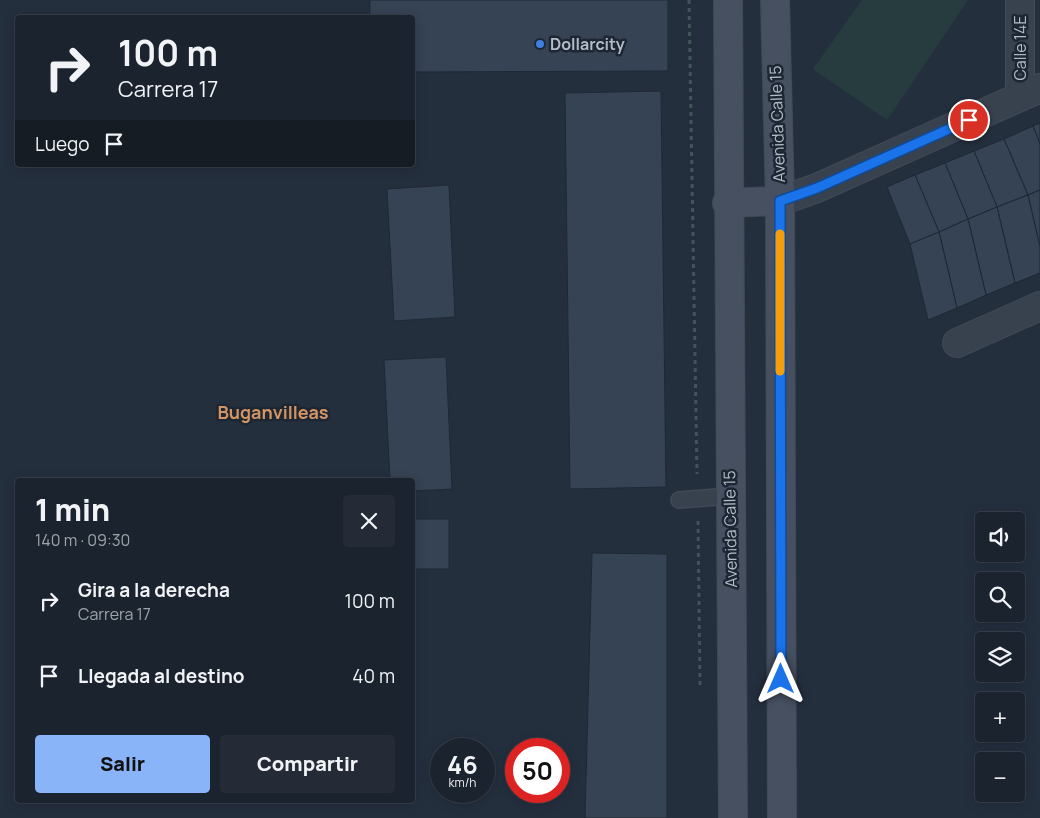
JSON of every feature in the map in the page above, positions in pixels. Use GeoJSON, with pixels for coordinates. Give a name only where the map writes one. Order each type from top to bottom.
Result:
{"type":"FeatureCollection","features":[{"type":"Feature","properties":{"kind":"main road","name":"Avenida Calle 15"},"geometry":{"type":"LineString","coordinates":[[728,0],[727,203],[733,818]]}},
{"type":"Feature","properties":{"kind":"main road","name":"Avenida Calle 15"},"geometry":{"type":"LineString","coordinates":[[775,0],[780,201],[782,818]]}},
{"type":"Feature","properties":{"kind":"main road"},"geometry":{"type":"LineString","coordinates":[[727,203],[780,201]]}},
{"type":"Feature","properties":{"kind":"street","name":"Calle 14E"},"geometry":{"type":"LineString","coordinates":[[1020,0],[1030,92]]}},
{"type":"Feature","properties":{"kind":"street"},"geometry":{"type":"LineString","coordinates":[[780,201],[817,188],[1030,92]]}},
{"type":"Feature","properties":{"kind":"street"},"geometry":{"type":"LineString","coordinates":[[957,343],[1040,306]]}},
{"type":"Feature","properties":{"kind":"lane"},"geometry":{"type":"LineString","coordinates":[[679,500],[730,496]]}},
{"type":"Feature","properties":{"kind":"path"},"geometry":{"type":"LineString","coordinates":[[689,0],[700,688]]}},
{"type":"Feature","properties":{"kind":"green space"},"geometry":{"type":"Polygon","coordinates":[[[862,0],[968,0],[887,120],[813,69],[862,0]]]}},
{"type":"Feature","properties":{"kind":"building","name":"Dollarcity"},"geometry":{"type":"Polygon","coordinates":[[[370,0],[668,0],[668,71],[415,72],[415,15],[370,15],[370,0]]]}},
{"type":"Feature","properties":{"kind":"building"},"geometry":{"type":"Polygon","coordinates":[[[661,91],[666,487],[570,489],[565,93],[661,91]]]}},
{"type":"Feature","properties":{"kind":"building"},"geometry":{"type":"Polygon","coordinates":[[[1040,123],[1040,144],[1033,126],[1040,123]]]}},
{"type":"Feature","properties":{"kind":"building"},"geometry":{"type":"Polygon","coordinates":[[[1033,126],[1040,144],[1040,190],[1028,195],[1004,139],[1033,126]]]}},
{"type":"Feature","properties":{"kind":"building"},"geometry":{"type":"Polygon","coordinates":[[[1004,139],[1028,195],[997,207],[974,151],[1004,139]]]}},
{"type":"Feature","properties":{"kind":"building"},"geometry":{"type":"Polygon","coordinates":[[[974,151],[997,207],[968,219],[945,163],[974,151]]]}},
{"type":"Feature","properties":{"kind":"building"},"geometry":{"type":"Polygon","coordinates":[[[945,163],[968,219],[939,232],[915,175],[945,163]]]}},
{"type":"Feature","properties":{"kind":"building"},"geometry":{"type":"Polygon","coordinates":[[[915,175],[939,232],[910,244],[887,187],[915,175]]]}},
{"type":"Feature","properties":{"kind":"building"},"geometry":{"type":"Polygon","coordinates":[[[449,185],[455,317],[394,321],[387,189],[449,185]]]}},
{"type":"Feature","properties":{"kind":"building"},"geometry":{"type":"Polygon","coordinates":[[[1040,190],[1040,247],[1028,195],[1040,190]]]}},
{"type":"Feature","properties":{"kind":"building"},"geometry":{"type":"Polygon","coordinates":[[[1028,195],[1040,247],[1040,273],[1015,283],[997,207],[1028,195]]]}},
{"type":"Feature","properties":{"kind":"building"},"geometry":{"type":"Polygon","coordinates":[[[997,207],[1015,283],[986,295],[968,219],[997,207]]]}},
{"type":"Feature","properties":{"kind":"building"},"geometry":{"type":"Polygon","coordinates":[[[968,219],[986,295],[957,308],[939,232],[968,219]]]}},
{"type":"Feature","properties":{"kind":"building"},"geometry":{"type":"Polygon","coordinates":[[[939,232],[957,308],[928,320],[910,244],[939,232]]]}},
{"type":"Feature","properties":{"kind":"building"},"geometry":{"type":"Polygon","coordinates":[[[446,357],[452,489],[415,491],[415,478],[390,478],[384,360],[446,357]]]}},
{"type":"Feature","properties":{"kind":"building"},"geometry":{"type":"Polygon","coordinates":[[[415,519],[449,519],[449,569],[415,569],[415,519]]]}},
{"type":"Feature","properties":{"kind":"building"},"geometry":{"type":"Polygon","coordinates":[[[592,553],[667,554],[667,818],[585,818],[592,553]]]}},
{"type":"Feature","properties":{"kind":"slow traffic"},"geometry":{"type":"LineString","coordinates":[[780,234],[780,371]]}},
{"type":"Feature","properties":{"kind":"place","name":"Dollarcity"},"geometry":{"type":"Point","coordinates":[540,44]}},
{"type":"Feature","properties":{"kind":"district","name":"Buganvilleas"},"geometry":{"type":"Point","coordinates":[273,413]}},
{"type":"Feature","properties":{"kind":"route"},"geometry":{"type":"LineString","coordinates":[[781,679],[780,201],[817,188],[969,120]]}}]}
